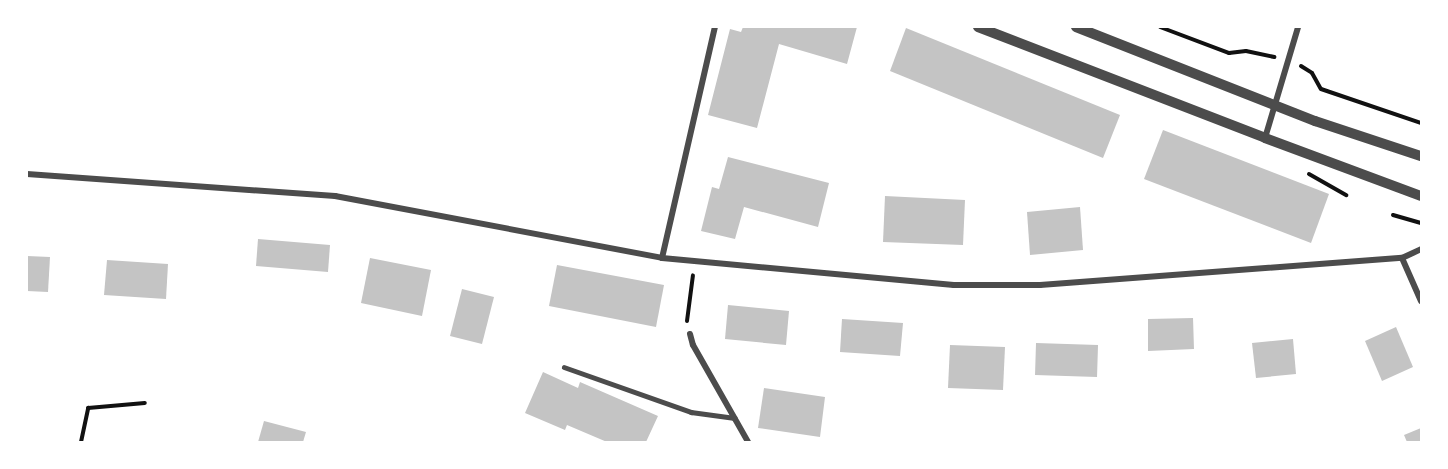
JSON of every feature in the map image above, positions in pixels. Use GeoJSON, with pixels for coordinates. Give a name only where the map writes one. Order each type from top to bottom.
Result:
{"type":"FeatureCollection","features":[{"type":"Feature","properties":{"kind":"street"},"geometry":{"type":"LineString","coordinates":[[662,258],[715,27]]}},
{"type":"Feature","properties":{"kind":"street"},"geometry":{"type":"LineString","coordinates":[[978,27],[1421,196]]}},
{"type":"Feature","properties":{"kind":"street"},"geometry":{"type":"LineString","coordinates":[[1076,27],[1275,105],[1421,156]]}},
{"type":"Feature","properties":{"kind":"street"},"geometry":{"type":"LineString","coordinates":[[1265,138],[1298,27]]}},
{"type":"Feature","properties":{"kind":"street"},"geometry":{"type":"LineString","coordinates":[[27,174],[335,196],[662,258],[954,285],[1040,285],[1402,258],[1421,249]]}},
{"type":"Feature","properties":{"kind":"street"},"geometry":{"type":"LineString","coordinates":[[1402,258],[1421,301]]}},
{"type":"Feature","properties":{"kind":"street"},"geometry":{"type":"LineString","coordinates":[[690,334],[693,345],[748,442]]}},
{"type":"Feature","properties":{"kind":"lane"},"geometry":{"type":"LineString","coordinates":[[564,367],[691,412],[735,418]]}},
{"type":"Feature","properties":{"kind":"path"},"geometry":{"type":"LineString","coordinates":[[1160,27],[1229,53],[1246,51],[1289,61],[1308,69],[1321,89],[1421,123]]}},
{"type":"Feature","properties":{"kind":"path"},"geometry":{"type":"LineString","coordinates":[[1307,174],[1346,195]]}},
{"type":"Feature","properties":{"kind":"path"},"geometry":{"type":"LineString","coordinates":[[1393,214],[1421,223]]}},
{"type":"Feature","properties":{"kind":"path"},"geometry":{"type":"LineString","coordinates":[[690,334],[686,318],[695,262]]}},
{"type":"Feature","properties":{"kind":"path"},"geometry":{"type":"LineString","coordinates":[[81,442],[88,408],[145,404]]}},
{"type":"Feature","properties":{"kind":"building"},"geometry":{"type":"Polygon","coordinates":[[[743,27],[857,27],[847,64],[779,44],[757,128],[708,115],[730,29],[741,32],[743,27]]]}},
{"type":"Feature","properties":{"kind":"building"},"geometry":{"type":"Polygon","coordinates":[[[906,28],[1120,115],[1103,158],[890,71],[906,28]]]}},
{"type":"Feature","properties":{"kind":"building"},"geometry":{"type":"Polygon","coordinates":[[[1163,130],[1329,194],[1311,243],[1144,179],[1163,130]]]}},
{"type":"Feature","properties":{"kind":"building"},"geometry":{"type":"Polygon","coordinates":[[[728,157],[829,183],[818,227],[744,207],[735,239],[701,231],[712,187],[719,189],[728,157]]]}},
{"type":"Feature","properties":{"kind":"building"},"geometry":{"type":"Polygon","coordinates":[[[885,196],[965,200],[963,245],[883,242],[885,196]]]}},
{"type":"Feature","properties":{"kind":"building"},"geometry":{"type":"Polygon","coordinates":[[[1080,207],[1083,250],[1030,255],[1027,212],[1080,207]]]}},
{"type":"Feature","properties":{"kind":"building"},"geometry":{"type":"Polygon","coordinates":[[[258,239],[330,245],[328,272],[256,266],[258,239]]]}},
{"type":"Feature","properties":{"kind":"building"},"geometry":{"type":"Polygon","coordinates":[[[27,256],[50,257],[48,292],[27,291],[27,256]]]}},
{"type":"Feature","properties":{"kind":"building"},"geometry":{"type":"Polygon","coordinates":[[[370,258],[431,270],[422,316],[361,303],[370,258]]]}},
{"type":"Feature","properties":{"kind":"building"},"geometry":{"type":"Polygon","coordinates":[[[107,260],[168,264],[166,299],[104,295],[107,260]]]}},
{"type":"Feature","properties":{"kind":"building"},"geometry":{"type":"Polygon","coordinates":[[[557,265],[664,285],[656,327],[549,306],[557,265]]]}},
{"type":"Feature","properties":{"kind":"building"},"geometry":{"type":"Polygon","coordinates":[[[462,289],[494,297],[482,344],[450,336],[462,289]]]}},
{"type":"Feature","properties":{"kind":"building"},"geometry":{"type":"Polygon","coordinates":[[[728,305],[789,311],[786,345],[725,339],[728,305]]]}},
{"type":"Feature","properties":{"kind":"building"},"geometry":{"type":"Polygon","coordinates":[[[1193,318],[1194,349],[1148,351],[1148,319],[1193,318]]]}},
{"type":"Feature","properties":{"kind":"building"},"geometry":{"type":"Polygon","coordinates":[[[842,319],[903,323],[900,356],[840,352],[842,319]]]}},
{"type":"Feature","properties":{"kind":"building"},"geometry":{"type":"Polygon","coordinates":[[[1396,327],[1413,367],[1382,381],[1365,341],[1396,327]]]}},
{"type":"Feature","properties":{"kind":"building"},"geometry":{"type":"Polygon","coordinates":[[[1293,339],[1296,374],[1256,378],[1252,343],[1293,339]]]}},
{"type":"Feature","properties":{"kind":"building"},"geometry":{"type":"Polygon","coordinates":[[[1036,343],[1098,345],[1097,377],[1035,375],[1036,343]]]}},
{"type":"Feature","properties":{"kind":"building"},"geometry":{"type":"Polygon","coordinates":[[[950,345],[1005,347],[1003,390],[948,388],[950,345]]]}},
{"type":"Feature","properties":{"kind":"building"},"geometry":{"type":"Polygon","coordinates":[[[543,372],[578,388],[580,382],[658,416],[646,442],[607,442],[567,425],[565,430],[525,413],[543,372]]]}},
{"type":"Feature","properties":{"kind":"building"},"geometry":{"type":"Polygon","coordinates":[[[764,388],[825,397],[820,437],[758,428],[764,388]]]}},
{"type":"Feature","properties":{"kind":"building"},"geometry":{"type":"Polygon","coordinates":[[[264,421],[306,432],[303,442],[258,442],[264,421]]]}},
{"type":"Feature","properties":{"kind":"building"},"geometry":{"type":"Polygon","coordinates":[[[1421,428],[1421,442],[1407,442],[1404,435],[1421,428]]]}}]}
